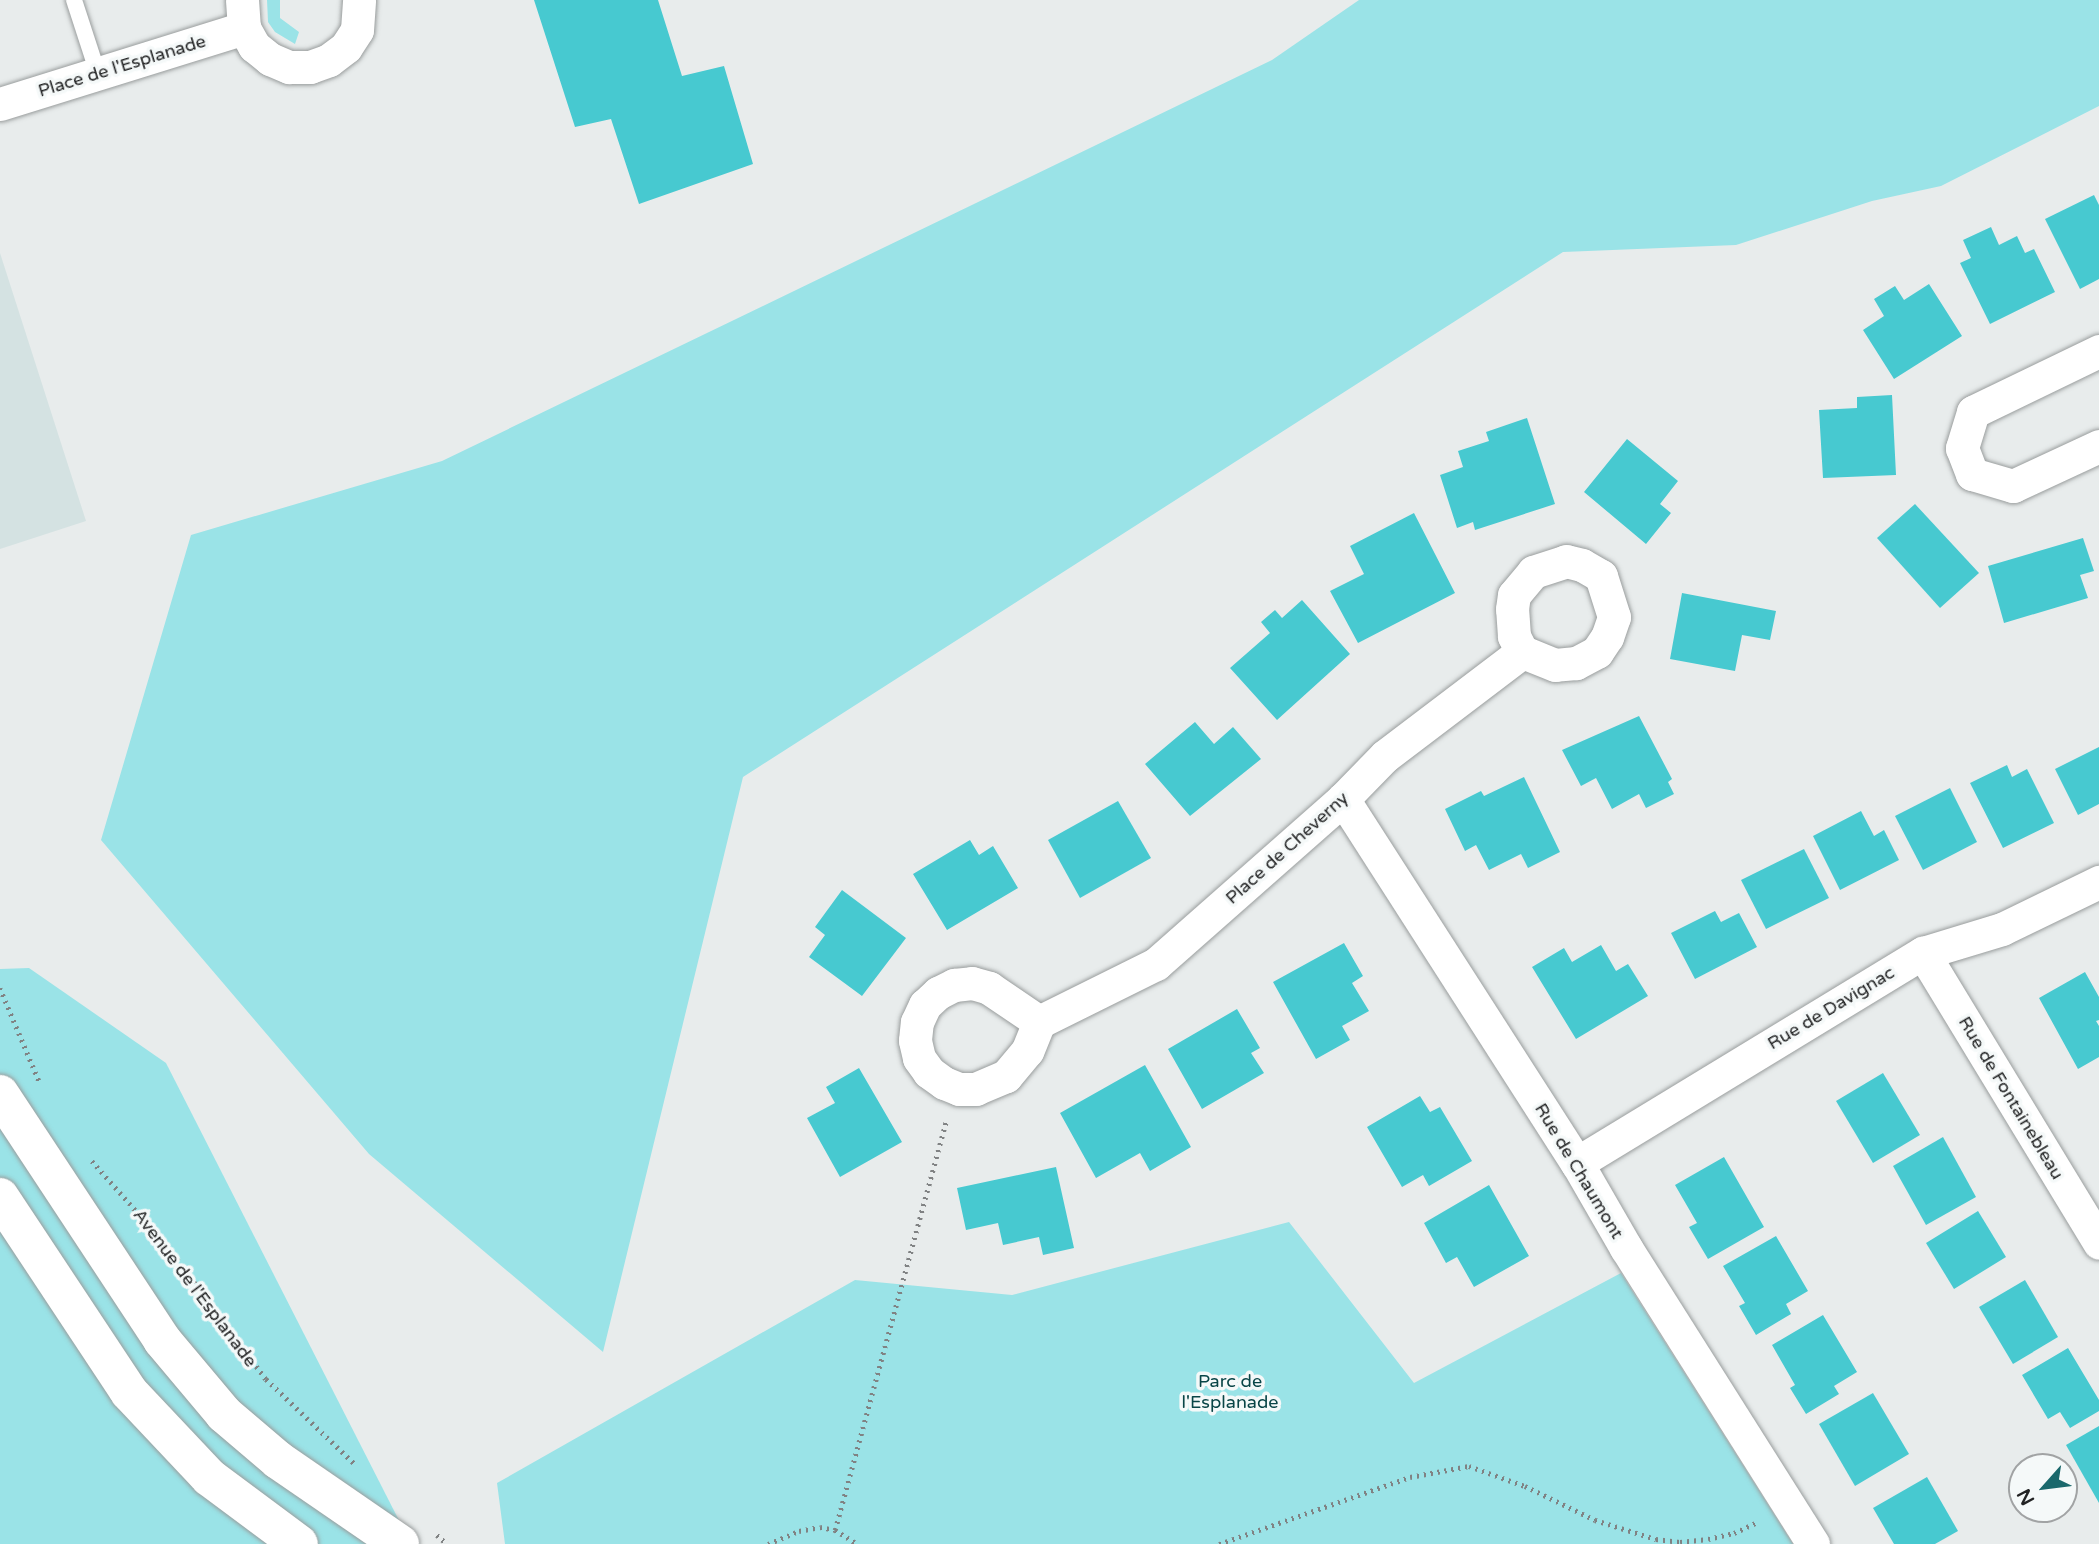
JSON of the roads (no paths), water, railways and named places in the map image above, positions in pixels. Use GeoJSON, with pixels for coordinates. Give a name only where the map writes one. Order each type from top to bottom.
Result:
{"type":"FeatureCollection","features":[{"type":"Feature","properties":{"kind":"street","name":"Place de l'Esplanade"},"geometry":{"type":"LineString","coordinates":[[0,104],[98,74],[243,14],[254,46],[270,59],[289,67],[310,67],[329,60],[346,47],[357,30],[359,0]]}},
{"type":"Feature","properties":{"kind":"street"},"geometry":{"type":"LineString","coordinates":[[2099,351],[1973,412],[1962,449],[1972,474],[2013,486],[2099,446]]}},
{"type":"Feature","properties":{"kind":"street","name":"Place de Cheverny"},"geometry":{"type":"LineString","coordinates":[[1039,1022],[1156,964],[1343,799],[1385,756],[1522,652]]}},
{"type":"Feature","properties":{"kind":"street","name":"Rue de Chaumont"},"geometry":{"type":"LineString","coordinates":[[1343,799],[1577,1163],[1633,1259],[1813,1544]]}},
{"type":"Feature","properties":{"kind":"street","name":"Rue de Davignac"},"geometry":{"type":"LineString","coordinates":[[1577,1163],[1923,953],[2001,929],[2099,883]]}},
{"type":"Feature","properties":{"kind":"street","name":"Rue de Fontainebleau"},"geometry":{"type":"LineString","coordinates":[[1923,953],[2099,1242]]}},
{"type":"Feature","properties":{"kind":"street"},"geometry":{"type":"LineString","coordinates":[[0,1094],[162,1340],[224,1414],[278,1460],[416,1537]]}},
{"type":"Feature","properties":{"kind":"street"},"geometry":{"type":"LineString","coordinates":[[0,1197],[129,1392],[209,1477],[299,1544]]}},
{"type":"Feature","properties":{"kind":"lane"},"geometry":{"type":"LineString","coordinates":[[74,0],[98,74]]}},
{"type":"Feature","properties":{"kind":"park label","name":"Parc de l'Esplanade"},"geometry":{"type":"Point","coordinates":[1230,1392]}}]}
